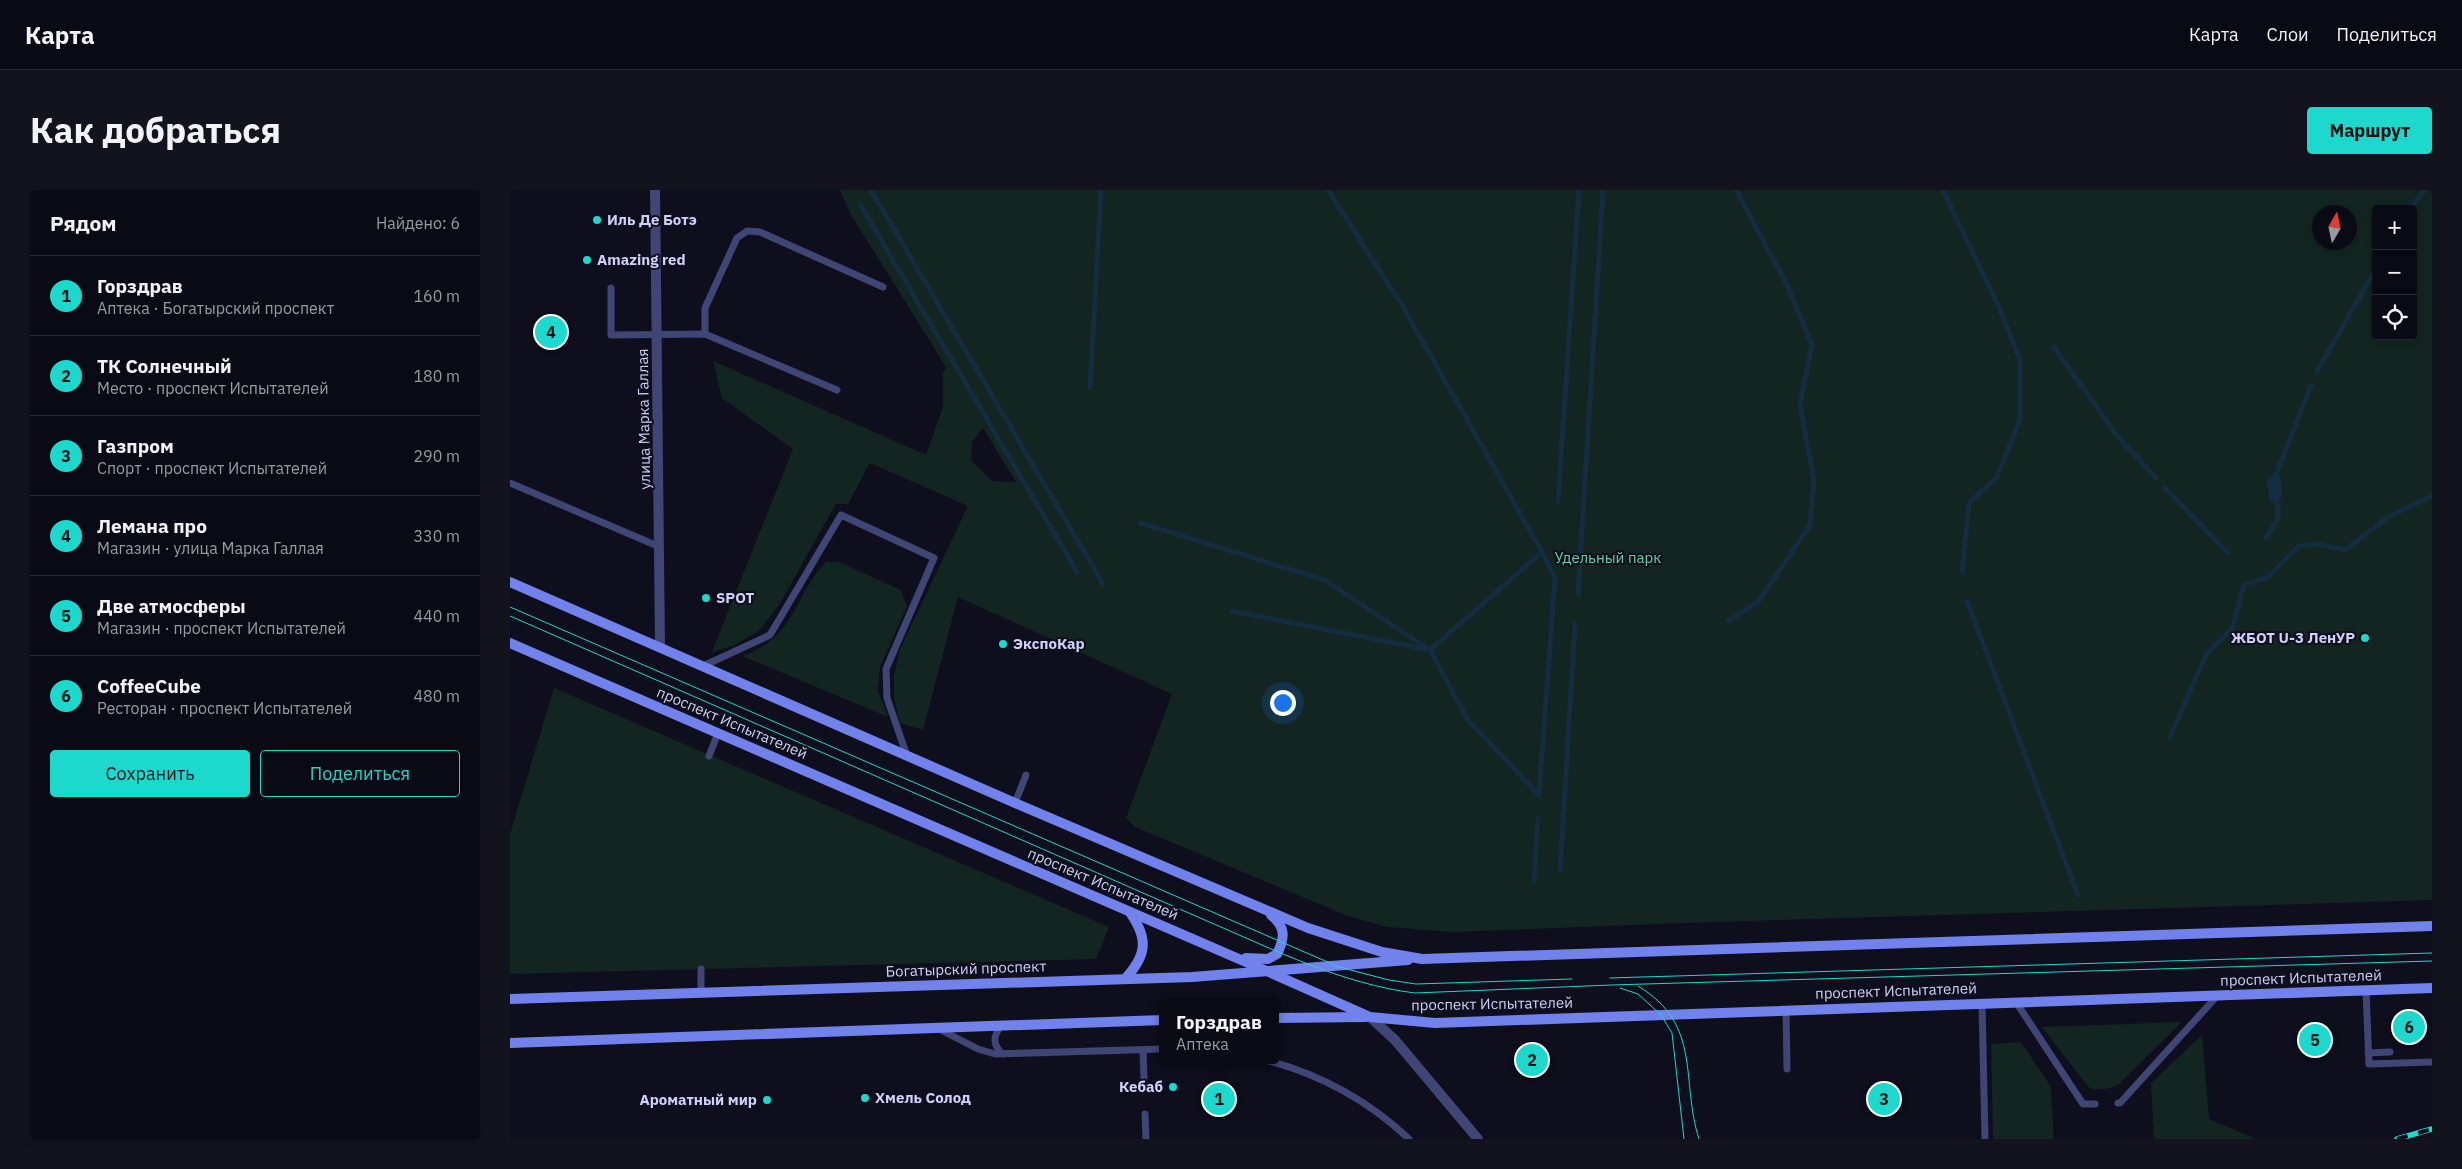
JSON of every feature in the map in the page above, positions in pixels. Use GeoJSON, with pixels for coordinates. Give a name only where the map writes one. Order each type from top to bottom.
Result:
{"type":"FeatureCollection","features":[{"type":"Feature","properties":{"kind":"main road"},"geometry":{"type":"LineString","coordinates":[[510,582],[1015,803],[1308,928],[1382,952],[1422,959],[2432,926]]}},
{"type":"Feature","properties":{"kind":"main road","name":"проспект Испытателей"},"geometry":{"type":"LineString","coordinates":[[510,643],[1370,1017],[1435,1023],[2432,988]]}},
{"type":"Feature","properties":{"kind":"main road"},"geometry":{"type":"LineString","coordinates":[[1235,957],[1257,960],[1268,959],[1277,954],[1284,933],[1281,924],[1262,908]]}},
{"type":"Feature","properties":{"kind":"main road"},"geometry":{"type":"LineString","coordinates":[[1125,979],[1139,960],[1143,939],[1140,926],[1131,913]]}},
{"type":"Feature","properties":{"kind":"main road","name":"Богатырский проспект"},"geometry":{"type":"LineString","coordinates":[[510,999],[1125,979],[1270,972],[1422,959]]}},
{"type":"Feature","properties":{"kind":"main road"},"geometry":{"type":"LineString","coordinates":[[1279,1018],[1370,1017]]}},
{"type":"Feature","properties":{"kind":"main road"},"geometry":{"type":"LineString","coordinates":[[510,1043],[1159,1020]]}},
{"type":"Feature","properties":{"kind":"street","name":"улица Марка Галлая"},"geometry":{"type":"LineString","coordinates":[[656,190],[660,647]]}},
{"type":"Feature","properties":{"kind":"street"},"geometry":{"type":"LineString","coordinates":[[1370,1017],[1395,1040],[1478,1139]]}},
{"type":"Feature","properties":{"kind":"lane"},"geometry":{"type":"LineString","coordinates":[[705,334],[705,308],[737,238],[747,231],[760,232],[883,287]]}},
{"type":"Feature","properties":{"kind":"lane"},"geometry":{"type":"LineString","coordinates":[[611,288],[612,335],[705,334],[837,390]]}},
{"type":"Feature","properties":{"kind":"lane"},"geometry":{"type":"LineString","coordinates":[[510,483],[660,547]]}},
{"type":"Feature","properties":{"kind":"lane"},"geometry":{"type":"LineString","coordinates":[[703,666],[770,635],[841,515],[934,558],[886,669],[888,698],[907,756]]}},
{"type":"Feature","properties":{"kind":"lane"},"geometry":{"type":"LineString","coordinates":[[709,756],[718,733]]}},
{"type":"Feature","properties":{"kind":"lane"},"geometry":{"type":"LineString","coordinates":[[1015,803],[1026,775]]}},
{"type":"Feature","properties":{"kind":"lane"},"geometry":{"type":"LineString","coordinates":[[701,969],[702,993]]}},
{"type":"Feature","properties":{"kind":"lane"},"geometry":{"type":"LineString","coordinates":[[2366,991],[2369,1064],[2432,1062]]}},
{"type":"Feature","properties":{"kind":"lane"},"geometry":{"type":"LineString","coordinates":[[2118,1103],[2218,995]]}},
{"type":"Feature","properties":{"kind":"lane"},"geometry":{"type":"LineString","coordinates":[[2016,1002],[2083,1104],[2095,1104]]}},
{"type":"Feature","properties":{"kind":"lane"},"geometry":{"type":"LineString","coordinates":[[1982,1003],[1985,1139]]}},
{"type":"Feature","properties":{"kind":"lane"},"geometry":{"type":"LineString","coordinates":[[1786,1010],[1787,1069]]}},
{"type":"Feature","properties":{"kind":"lane"},"geometry":{"type":"LineString","coordinates":[[1002,1026],[995,1037],[995,1044],[1004,1054]]}},
{"type":"Feature","properties":{"kind":"lane"},"geometry":{"type":"LineString","coordinates":[[938,1028],[985,1052],[1004,1054],[1159,1049]]}},
{"type":"Feature","properties":{"kind":"lane"},"geometry":{"type":"LineString","coordinates":[[1143,1050],[1144,1078]]}},
{"type":"Feature","properties":{"kind":"lane"},"geometry":{"type":"LineString","coordinates":[[2368,1053],[2390,1052]]}},
{"type":"Feature","properties":{"kind":"lane"},"geometry":{"type":"LineString","coordinates":[[1278,1064],[1314,1076],[1346,1092],[1376,1112],[1409,1139]]}},
{"type":"Feature","properties":{"kind":"lane"},"geometry":{"type":"LineString","coordinates":[[1145,1114],[1146,1139]]}},
{"type":"Feature","properties":{"kind":"green space","name":"Удельный парк"},"geometry":{"type":"Polygon","coordinates":[[[840,190],[2432,190],[2432,900],[1452,932],[1387,927],[1348,916],[1135,827],[1126,818],[1172,694],[958,597],[923,730],[900,723],[894,698],[894,676],[900,649],[968,506],[870,463],[848,504],[836,504],[779,605],[760,630],[735,645],[712,652],[793,449],[722,398],[713,361],[926,455],[943,407],[943,374],[946,367],[850,213],[840,190]],[[983,428],[972,442],[971,460],[992,481],[1016,482],[983,428]]]}},
{"type":"Feature","properties":{"kind":"green space"},"geometry":{"type":"Polygon","coordinates":[[[826,562],[839,562],[901,590],[907,606],[880,667],[878,691],[888,717],[742,656],[756,650],[774,638],[790,618],[817,572],[826,562]]]}},
{"type":"Feature","properties":{"kind":"green space"},"geometry":{"type":"Polygon","coordinates":[[[554,688],[1109,927],[1096,959],[510,974],[510,834],[554,688]]]}},
{"type":"Feature","properties":{"kind":"green space"},"geometry":{"type":"Polygon","coordinates":[[[2182,1022],[2119,1084],[2099,1089],[2091,1089],[2085,1083],[2042,1027],[2182,1022]]]}},
{"type":"Feature","properties":{"kind":"green space"},"geometry":{"type":"Polygon","coordinates":[[[2202,1035],[2209,1119],[2256,1139],[2154,1139],[2151,1083],[2202,1035]]]}},
{"type":"Feature","properties":{"kind":"green space"},"geometry":{"type":"Polygon","coordinates":[[[2021,1042],[2051,1087],[2054,1139],[1993,1139],[1991,1044],[2021,1042]]]}},
{"type":"Feature","properties":{"kind":"water"},"geometry":{"type":"Polygon","coordinates":[[[2278,470],[2282,487],[2278,505],[2269,500],[2267,480],[2278,470]]]}},
{"type":"Feature","properties":{"kind":"waterway"},"geometry":{"type":"LineString","coordinates":[[871,190],[1103,584]]}},
{"type":"Feature","properties":{"kind":"waterway"},"geometry":{"type":"LineString","coordinates":[[1090,388],[1101,190]]}},
{"type":"Feature","properties":{"kind":"waterway"},"geometry":{"type":"LineString","coordinates":[[1140,523],[1325,580],[1430,650],[1542,552],[1403,307],[1328,190]]}},
{"type":"Feature","properties":{"kind":"waterway"},"geometry":{"type":"LineString","coordinates":[[1558,501],[1579,190]]}},
{"type":"Feature","properties":{"kind":"waterway"},"geometry":{"type":"LineString","coordinates":[[1578,594],[1603,190]]}},
{"type":"Feature","properties":{"kind":"waterway"},"geometry":{"type":"LineString","coordinates":[[1728,621],[1759,601],[1810,525],[1814,480],[1800,405],[1812,345],[1787,285],[1736,190]]}},
{"type":"Feature","properties":{"kind":"waterway"},"geometry":{"type":"LineString","coordinates":[[1943,190],[1998,305],[2020,360],[2020,420],[1997,477],[1969,503],[1962,573]]}},
{"type":"Feature","properties":{"kind":"waterway"},"geometry":{"type":"LineString","coordinates":[[2413,205],[2424,190]]}},
{"type":"Feature","properties":{"kind":"waterway"},"geometry":{"type":"LineString","coordinates":[[861,206],[1077,572]]}},
{"type":"Feature","properties":{"kind":"waterway"},"geometry":{"type":"LineString","coordinates":[[2317,371],[2372,276]]}},
{"type":"Feature","properties":{"kind":"waterway"},"geometry":{"type":"LineString","coordinates":[[2054,347],[2118,437],[2156,478]]}},
{"type":"Feature","properties":{"kind":"waterway"},"geometry":{"type":"LineString","coordinates":[[2278,470],[2311,385]]}},
{"type":"Feature","properties":{"kind":"waterway"},"geometry":{"type":"LineString","coordinates":[[2165,488],[2228,553]]}},
{"type":"Feature","properties":{"kind":"waterway"},"geometry":{"type":"LineString","coordinates":[[2170,737],[2207,653],[2232,629],[2244,585],[2268,577],[2299,546],[2317,544],[2345,550],[2388,517],[2432,496]]}},
{"type":"Feature","properties":{"kind":"waterway"},"geometry":{"type":"LineString","coordinates":[[2266,538],[2278,519],[2278,505]]}},
{"type":"Feature","properties":{"kind":"waterway"},"geometry":{"type":"LineString","coordinates":[[1539,795],[1555,578],[1542,552]]}},
{"type":"Feature","properties":{"kind":"waterway"},"geometry":{"type":"LineString","coordinates":[[1967,601],[2078,895]]}},
{"type":"Feature","properties":{"kind":"waterway"},"geometry":{"type":"LineString","coordinates":[[1232,611],[1430,650],[1468,720],[1539,795]]}},
{"type":"Feature","properties":{"kind":"waterway"},"geometry":{"type":"LineString","coordinates":[[1560,871],[1575,624]]}},
{"type":"Feature","properties":{"kind":"waterway"},"geometry":{"type":"LineString","coordinates":[[1534,881],[1538,819]]}},
{"type":"Feature","properties":{"kind":"tram line"},"geometry":{"type":"LineString","coordinates":[[510,607],[1339,967],[1389,980],[1416,984],[1572,979]]}},
{"type":"Feature","properties":{"kind":"tram line"},"geometry":{"type":"LineString","coordinates":[[510,616],[1283,954],[1335,974],[1388,989],[1415,993],[1611,985],[2432,961]]}},
{"type":"Feature","properties":{"kind":"tram line"},"geometry":{"type":"LineString","coordinates":[[1610,978],[2432,953]]}},
{"type":"Feature","properties":{"kind":"tram line"},"geometry":{"type":"LineString","coordinates":[[1638,986],[1659,1001],[1672,1018],[1681,1036],[1686,1055],[1694,1117],[1699,1139]]}},
{"type":"Feature","properties":{"kind":"tram line"},"geometry":{"type":"LineString","coordinates":[[1620,988],[1638,994],[1661,1015],[1672,1033],[1684,1139]]}},
{"type":"Feature","properties":{"kind":"railway"},"geometry":{"type":"LineString","coordinates":[[2397,1139],[2432,1129]]}},
{"type":"Feature","properties":{"kind":"place","name":"Иль Де Ботэ"},"geometry":{"type":"Point","coordinates":[597,220]}},
{"type":"Feature","properties":{"kind":"place","name":"Amazing red"},"geometry":{"type":"Point","coordinates":[587,260]}},
{"type":"Feature","properties":{"kind":"place","name":"Лемана про"},"geometry":{"type":"Point","coordinates":[551,332]}},
{"type":"Feature","properties":{"kind":"place","name":"SPOT"},"geometry":{"type":"Point","coordinates":[706,598]}},
{"type":"Feature","properties":{"kind":"place","name":"ЖБОТ U-3 ЛенУР"},"geometry":{"type":"Point","coordinates":[2365,638]}},
{"type":"Feature","properties":{"kind":"place","name":"ЭкспоКар"},"geometry":{"type":"Point","coordinates":[1003,644]}},
{"type":"Feature","properties":{"kind":"place","name":"CoffeeCube"},"geometry":{"type":"Point","coordinates":[2409,1027]}},
{"type":"Feature","properties":{"kind":"place","name":"Две атмосферы"},"geometry":{"type":"Point","coordinates":[2315,1040]}},
{"type":"Feature","properties":{"kind":"place","name":"ТК Солнечный"},"geometry":{"type":"Point","coordinates":[1532,1060]}},
{"type":"Feature","properties":{"kind":"place","name":"Кебаб"},"geometry":{"type":"Point","coordinates":[1173,1087]}},
{"type":"Feature","properties":{"kind":"place","name":"Хмель Солод"},"geometry":{"type":"Point","coordinates":[865,1098]}},
{"type":"Feature","properties":{"kind":"place","name":"Горздрав"},"geometry":{"type":"Point","coordinates":[1219,1099]}},
{"type":"Feature","properties":{"kind":"place","name":"Газпром"},"geometry":{"type":"Point","coordinates":[1884,1099]}},
{"type":"Feature","properties":{"kind":"place","name":"Ароматный мир"},"geometry":{"type":"Point","coordinates":[767,1100]}}]}
